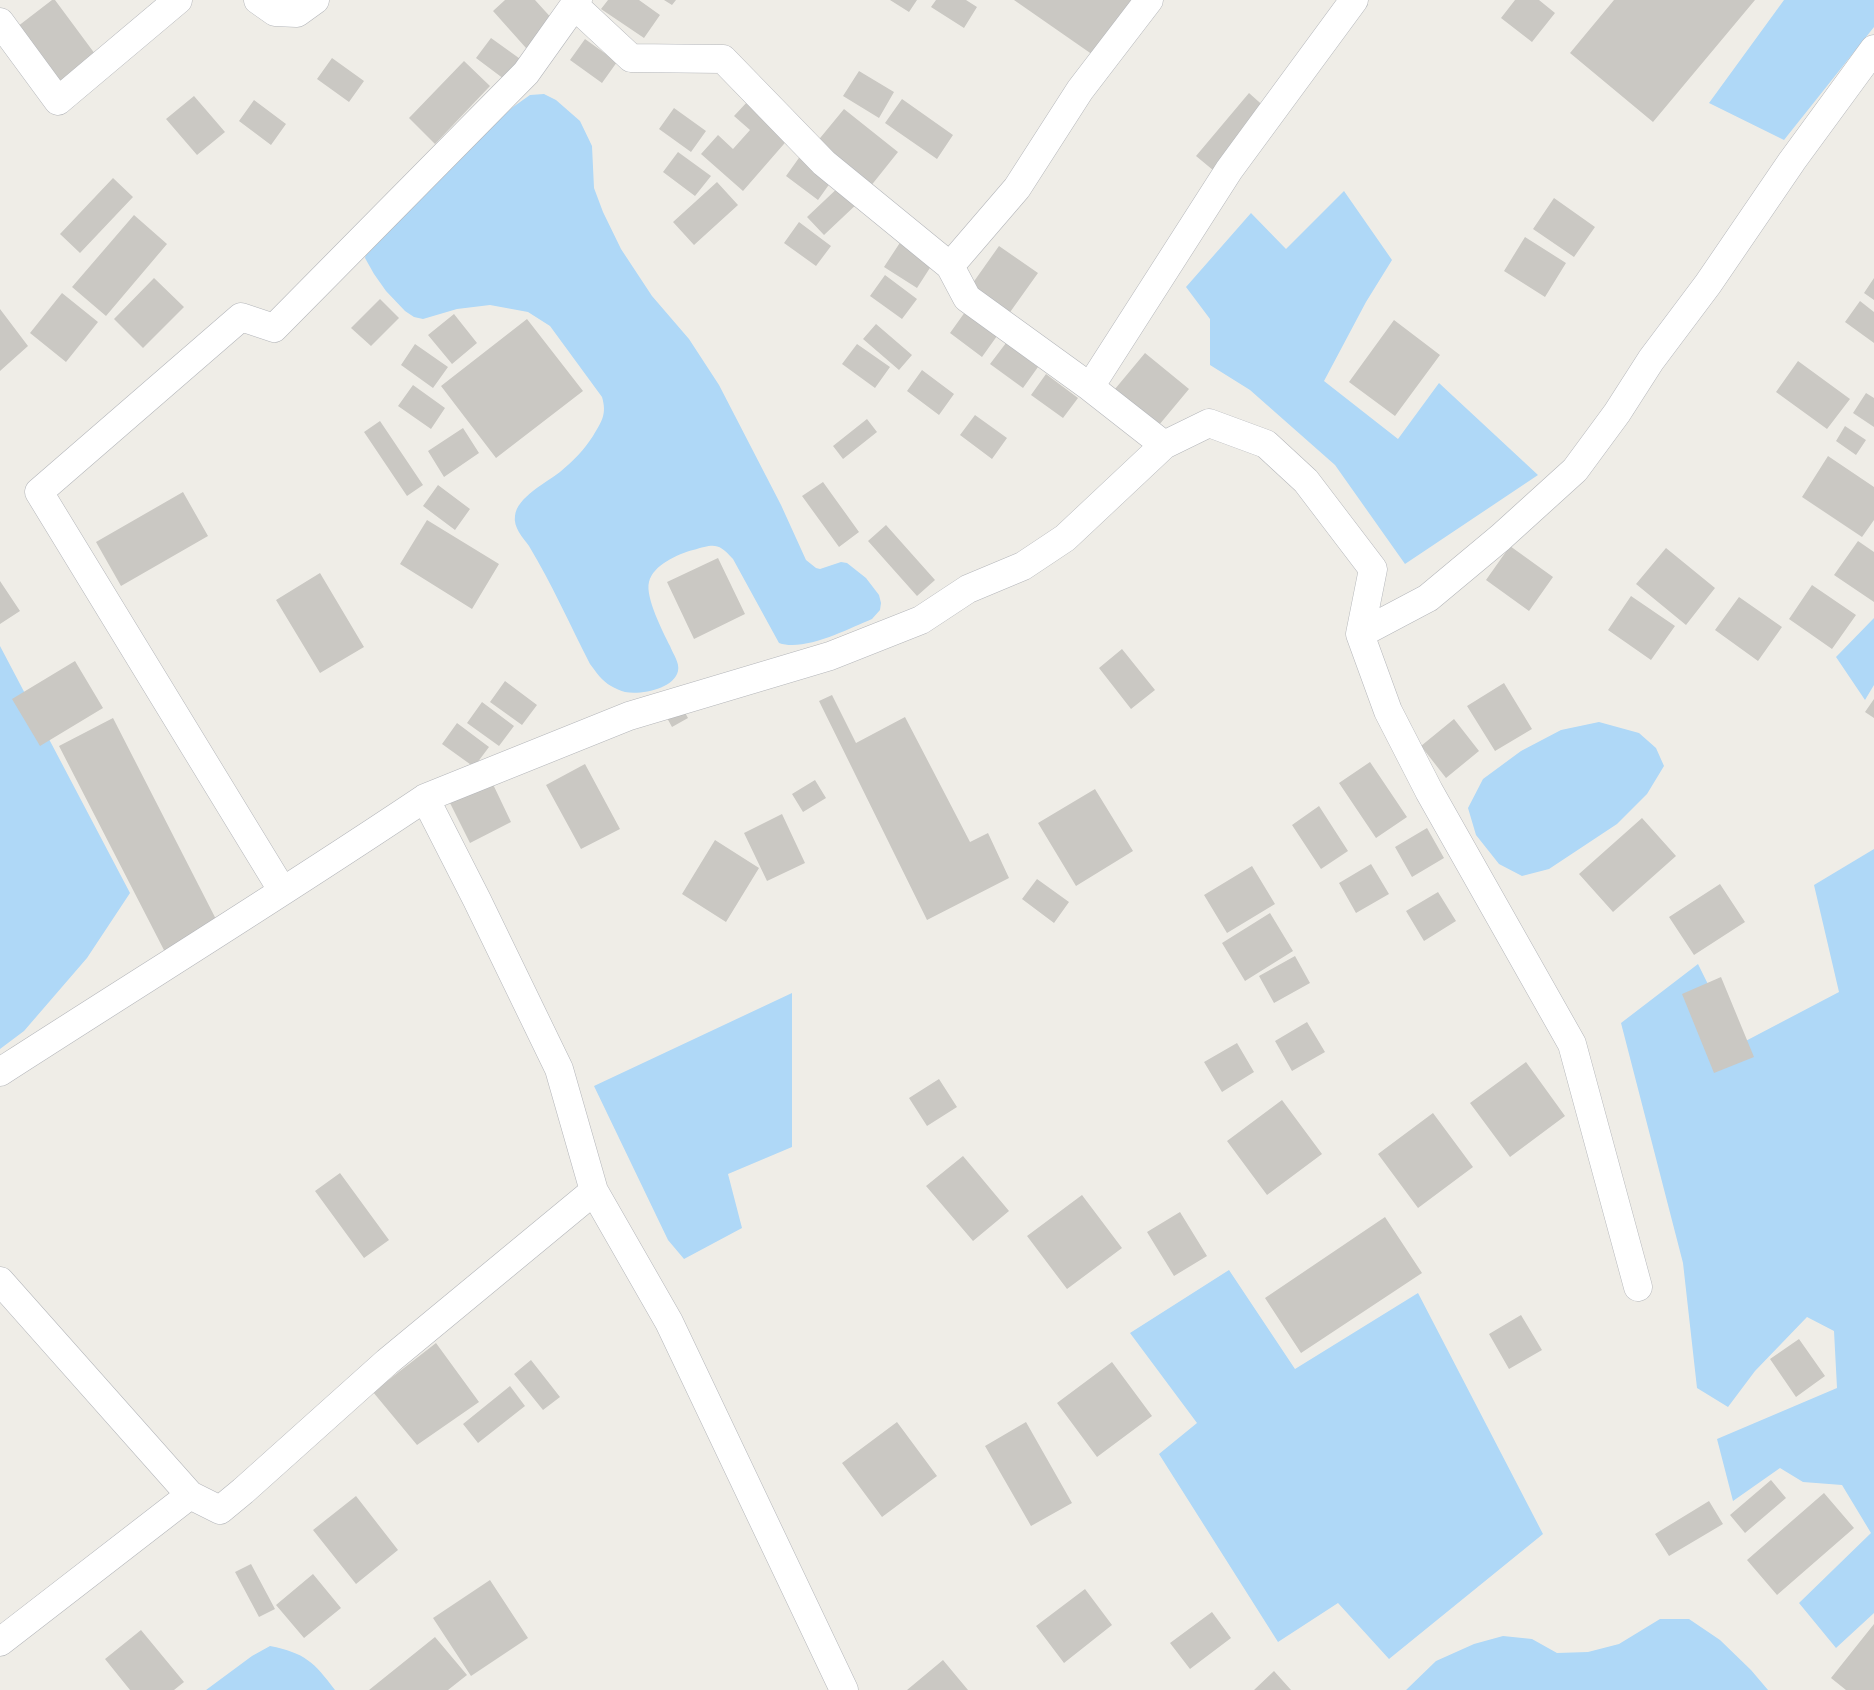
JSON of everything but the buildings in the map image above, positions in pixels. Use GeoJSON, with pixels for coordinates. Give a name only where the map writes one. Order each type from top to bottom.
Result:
{"type":"FeatureCollection","features":[{"type":"Feature","properties":{"kind":"street"},"geometry":{"type":"LineString","coordinates":[[0,22],[58,101],[178,0]]}},
{"type":"Feature","properties":{"kind":"street"},"geometry":{"type":"LineString","coordinates":[[258,0],[275,12],[297,14],[315,0]]}},
{"type":"Feature","properties":{"kind":"street"},"geometry":{"type":"LineString","coordinates":[[950,266],[1017,188],[1080,90],[1149,0]]}},
{"type":"Feature","properties":{"kind":"street"},"geometry":{"type":"LineString","coordinates":[[1090,387],[1229,170],[1354,0]]}},
{"type":"Feature","properties":{"kind":"street"},"geometry":{"type":"LineString","coordinates":[[282,890],[39,492],[241,317],[274,328],[526,74],[576,3],[631,58],[723,59],[824,163],[950,266],[967,298],[1090,387],[1164,445]]}},
{"type":"Feature","properties":{"kind":"street"},"geometry":{"type":"LineString","coordinates":[[1360,634],[1428,598],[1500,538],[1575,470],[1617,413],[1651,360],[1708,284],[1792,160],[1874,48]]}},
{"type":"Feature","properties":{"kind":"street"},"geometry":{"type":"LineString","coordinates":[[0,1072],[282,890],[337,857],[425,798],[629,716],[830,656],[921,620],[968,589],[1023,566],[1065,538],[1164,445],[1209,423],[1266,444],[1306,481],[1373,569],[1360,634],[1388,711],[1429,791],[1572,1044],[1638,1287]]}},
{"type":"Feature","properties":{"kind":"street"},"geometry":{"type":"LineString","coordinates":[[425,798],[559,1069],[594,1191],[668,1322],[844,1690]]}},
{"type":"Feature","properties":{"kind":"street"},"geometry":{"type":"LineString","coordinates":[[0,1281],[190,1495],[220,1510],[387,1362],[594,1191]]}},
{"type":"Feature","properties":{"kind":"street"},"geometry":{"type":"LineString","coordinates":[[0,1642],[190,1495]]}},
{"type":"Feature","properties":{"kind":"water"},"geometry":{"type":"Polygon","coordinates":[[[1784,0],[1874,0],[1874,27],[1784,140],[1709,103],[1784,0]]]}},
{"type":"Feature","properties":{"kind":"water"},"geometry":{"type":"Polygon","coordinates":[[[544,94],[556,100],[580,121],[592,146],[594,188],[621,249],[652,296],[689,339],[719,385],[781,505],[806,560],[820,569],[841,562],[847,563],[866,578],[879,595],[881,603],[880,610],[872,619],[813,642],[789,645],[779,643],[733,559],[719,547],[706,546],[680,554],[667,561],[655,570],[649,582],[648,588],[652,605],[678,665],[675,677],[664,686],[656,689],[639,693],[625,692],[605,682],[590,664],[545,575],[519,532],[515,516],[517,509],[526,497],[565,468],[590,441],[603,417],[602,397],[550,326],[528,312],[490,305],[457,309],[423,319],[414,317],[405,311],[386,291],[365,258],[367,251],[472,144],[513,107],[530,95],[544,94]]]}},
{"type":"Feature","properties":{"kind":"water"},"geometry":{"type":"Polygon","coordinates":[[[1344,191],[1392,260],[1366,302],[1324,381],[1398,439],[1439,383],[1538,475],[1405,564],[1335,465],[1250,390],[1210,365],[1210,319],[1186,287],[1251,213],[1286,249],[1344,191]]]}},
{"type":"Feature","properties":{"kind":"water"},"geometry":{"type":"Polygon","coordinates":[[[1874,618],[1874,685],[1865,700],[1836,657],[1874,618]]]}},
{"type":"Feature","properties":{"kind":"water"},"geometry":{"type":"Polygon","coordinates":[[[0,646],[130,893],[87,958],[24,1031],[0,1049],[0,646]]]}},
{"type":"Feature","properties":{"kind":"water"},"geometry":{"type":"Polygon","coordinates":[[[1599,722],[1639,733],[1656,748],[1664,766],[1647,794],[1617,824],[1549,869],[1522,876],[1499,864],[1476,835],[1468,808],[1483,779],[1521,751],[1561,730],[1599,722]]]}},
{"type":"Feature","properties":{"kind":"water"},"geometry":{"type":"Polygon","coordinates":[[[1874,849],[1874,1613],[1836,1648],[1799,1603],[1871,1533],[1842,1485],[1803,1482],[1780,1468],[1733,1501],[1717,1439],[1837,1388],[1834,1331],[1807,1317],[1755,1371],[1728,1407],[1697,1388],[1683,1263],[1621,1023],[1698,964],[1738,1045],[1839,992],[1814,885],[1874,849]]]}},
{"type":"Feature","properties":{"kind":"water"},"geometry":{"type":"Polygon","coordinates":[[[792,993],[792,1147],[728,1174],[742,1228],[684,1259],[668,1240],[594,1086],[792,993]]]}},
{"type":"Feature","properties":{"kind":"water"},"geometry":{"type":"Polygon","coordinates":[[[1229,1270],[1295,1369],[1418,1293],[1543,1534],[1389,1659],[1338,1603],[1278,1642],[1159,1454],[1197,1423],[1130,1333],[1229,1270]]]}},
{"type":"Feature","properties":{"kind":"water"},"geometry":{"type":"Polygon","coordinates":[[[1660,1619],[1689,1619],[1720,1640],[1751,1670],[1768,1690],[1406,1690],[1436,1661],[1474,1644],[1503,1636],[1532,1639],[1557,1653],[1588,1652],[1619,1644],[1660,1619]]]}},
{"type":"Feature","properties":{"kind":"water"},"geometry":{"type":"Polygon","coordinates":[[[270,1646],[292,1652],[308,1660],[321,1672],[335,1690],[206,1690],[252,1656],[270,1646]]]}}]}
